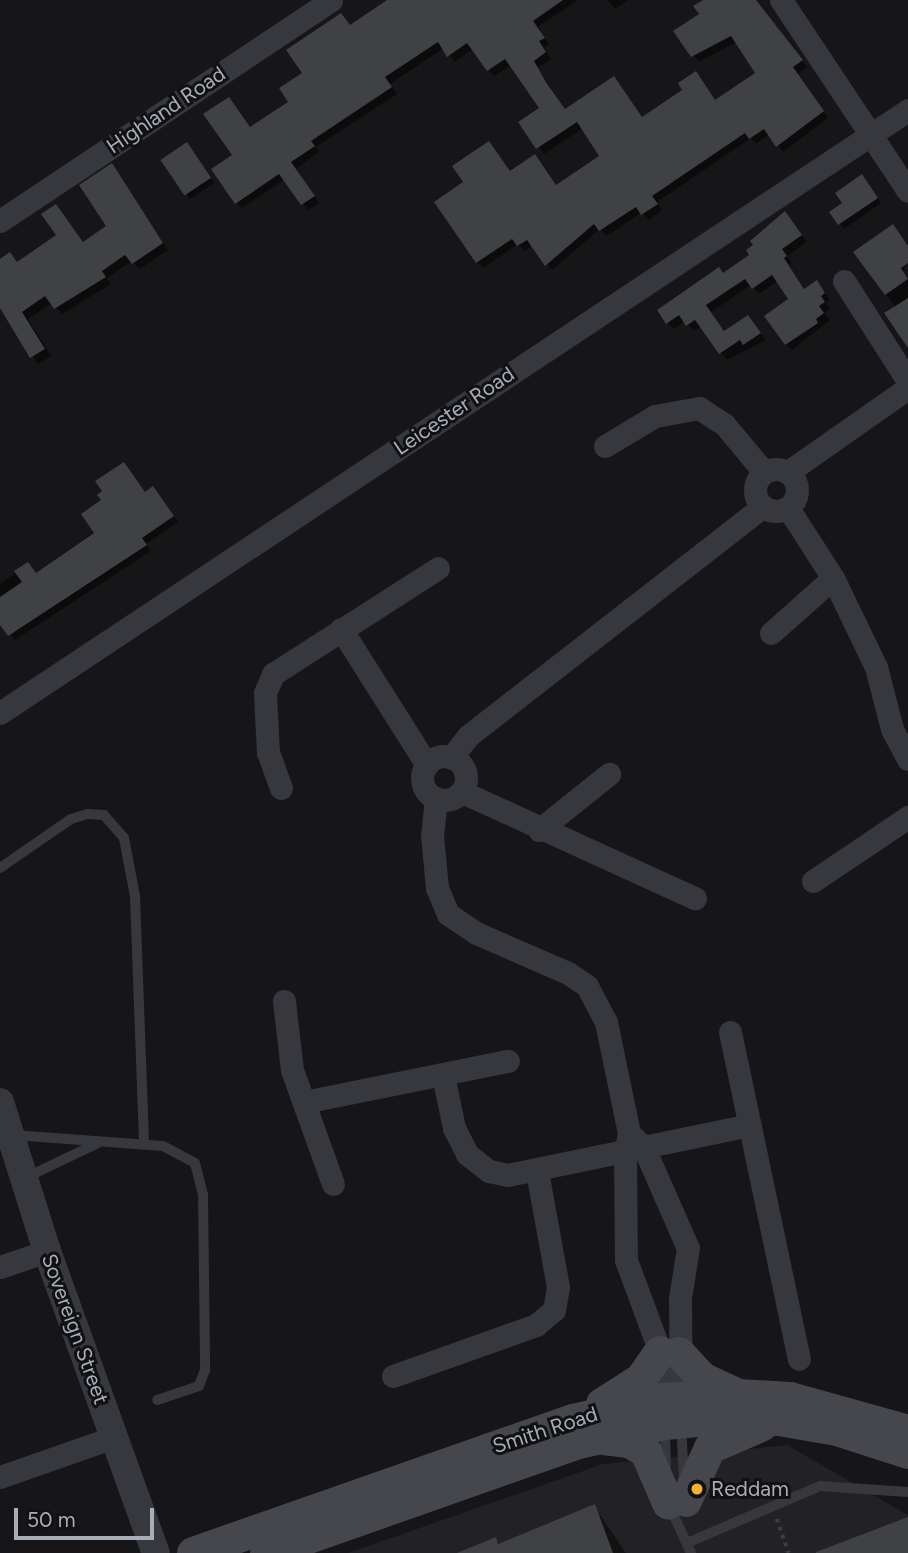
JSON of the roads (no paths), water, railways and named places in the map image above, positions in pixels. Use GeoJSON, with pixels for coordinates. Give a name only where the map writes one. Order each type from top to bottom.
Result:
{"type":"FeatureCollection","features":[{"type":"Feature","properties":{"kind":"main road"},"geometry":{"type":"LineString","coordinates":[[583,1429],[669,1352],[702,1378],[738,1395]]}},
{"type":"Feature","properties":{"kind":"main road","name":"Smith Road"},"geometry":{"type":"LineString","coordinates":[[193,1553],[583,1429],[738,1395],[827,1405],[908,1430]]}},
{"type":"Feature","properties":{"kind":"main road","name":"Smith Road"},"geometry":{"type":"LineString","coordinates":[[672,1411],[779,1420],[837,1430],[908,1453]]}},
{"type":"Feature","properties":{"kind":"main road"},"geometry":{"type":"LineString","coordinates":[[678,1510],[710,1448],[779,1420]]}},
{"type":"Feature","properties":{"kind":"main road"},"geometry":{"type":"LineString","coordinates":[[583,1429],[620,1440],[646,1452],[678,1510]]}},
{"type":"Feature","properties":{"kind":"main road","name":"Smith Road"},"geometry":{"type":"LineString","coordinates":[[266,1553],[583,1429]]}},
{"type":"Feature","properties":{"kind":"street","name":"Highland Road"},"geometry":{"type":"LineString","coordinates":[[0,221],[331,0]]}},
{"type":"Feature","properties":{"kind":"street"},"geometry":{"type":"LineString","coordinates":[[781,0],[908,191]]}},
{"type":"Feature","properties":{"kind":"street","name":"Leicester Road"},"geometry":{"type":"LineString","coordinates":[[0,713],[908,110]]}},
{"type":"Feature","properties":{"kind":"street"},"geometry":{"type":"LineString","coordinates":[[844,281],[908,381]]}},
{"type":"Feature","properties":{"kind":"street"},"geometry":{"type":"LineString","coordinates":[[764,472],[788,472],[908,388]]}},
{"type":"Feature","properties":{"kind":"street"},"geometry":{"type":"LineString","coordinates":[[605,446],[655,416],[699,408],[724,424],[764,472]]}},
{"type":"Feature","properties":{"kind":"street"},"geometry":{"type":"LineString","coordinates":[[764,472],[754,489],[762,507],[775,512],[788,508],[797,495],[788,472]]}},
{"type":"Feature","properties":{"kind":"street"},"geometry":{"type":"LineString","coordinates":[[451,758],[468,736],[762,507]]}},
{"type":"Feature","properties":{"kind":"street"},"geometry":{"type":"LineString","coordinates":[[788,508],[833,578],[876,667],[892,729],[908,759]]}},
{"type":"Feature","properties":{"kind":"street"},"geometry":{"type":"LineString","coordinates":[[281,788],[268,752],[268,684],[283,665],[438,568]]}},
{"type":"Feature","properties":{"kind":"street"},"geometry":{"type":"LineString","coordinates":[[771,633],[833,578]]}},
{"type":"Feature","properties":{"kind":"street"},"geometry":{"type":"LineString","coordinates":[[341,629],[427,765],[423,784],[436,798],[445,800],[462,792]]}},
{"type":"Feature","properties":{"kind":"street"},"geometry":{"type":"LineString","coordinates":[[427,765],[442,757],[451,758],[465,772],[462,792]]}},
{"type":"Feature","properties":{"kind":"street"},"geometry":{"type":"LineString","coordinates":[[539,830],[609,774]]}},
{"type":"Feature","properties":{"kind":"street"},"geometry":{"type":"LineString","coordinates":[[462,792],[539,830],[695,898]]}},
{"type":"Feature","properties":{"kind":"street"},"geometry":{"type":"LineString","coordinates":[[436,798],[432,835],[441,904],[457,923],[568,973],[587,986],[606,1022],[633,1145],[688,1248],[669,1352],[672,1411]]}},
{"type":"Feature","properties":{"kind":"street"},"geometry":{"type":"LineString","coordinates":[[813,881],[908,817]]}},
{"type":"Feature","properties":{"kind":"street"},"geometry":{"type":"LineString","coordinates":[[284,1001],[288,1056],[332,1184]]}},
{"type":"Feature","properties":{"kind":"street"},"geometry":{"type":"LineString","coordinates":[[730,1032],[799,1359]]}},
{"type":"Feature","properties":{"kind":"street"},"geometry":{"type":"LineString","coordinates":[[304,1102],[508,1061]]}},
{"type":"Feature","properties":{"kind":"street"},"geometry":{"type":"LineString","coordinates":[[443,1075],[454,1128],[475,1163],[508,1175],[537,1172],[633,1145],[750,1125]]}},
{"type":"Feature","properties":{"kind":"street","name":"Sovereign Street"},"geometry":{"type":"LineString","coordinates":[[0,1102],[47,1251],[156,1553]]}},
{"type":"Feature","properties":{"kind":"street"},"geometry":{"type":"LineString","coordinates":[[633,1145],[625,1246],[641,1303],[669,1352]]}},
{"type":"Feature","properties":{"kind":"street"},"geometry":{"type":"LineString","coordinates":[[393,1376],[536,1325],[554,1310],[558,1287],[537,1172]]}},
{"type":"Feature","properties":{"kind":"street"},"geometry":{"type":"LineString","coordinates":[[0,1267],[47,1251]]}},
{"type":"Feature","properties":{"kind":"street"},"geometry":{"type":"LineString","coordinates":[[641,1303],[680,1298]]}},
{"type":"Feature","properties":{"kind":"street"},"geometry":{"type":"LineString","coordinates":[[0,1477],[114,1437]]}},
{"type":"Feature","properties":{"kind":"lane"},"geometry":{"type":"LineString","coordinates":[[0,868],[71,819],[87,814],[104,815],[124,838],[135,897],[144,1144]]}},
{"type":"Feature","properties":{"kind":"lane"},"geometry":{"type":"LineString","coordinates":[[12,1135],[69,1136],[98,1143],[163,1146],[189,1157],[199,1170],[202,1195],[204,1379],[193,1390],[157,1400]]}},
{"type":"Feature","properties":{"kind":"lane"},"geometry":{"type":"LineString","coordinates":[[25,1178],[98,1143]]}},
{"type":"Feature","properties":{"kind":"lane"},"geometry":{"type":"LineString","coordinates":[[672,1411],[678,1510]]}},
{"type":"Feature","properties":{"kind":"lane"},"geometry":{"type":"LineString","coordinates":[[672,1411],[678,1510],[689,1548],[772,1507],[831,1485],[908,1492]]}},
{"type":"Feature","properties":{"kind":"place","name":"Reddam"},"geometry":{"type":"Point","coordinates":[697,1489]}}]}
